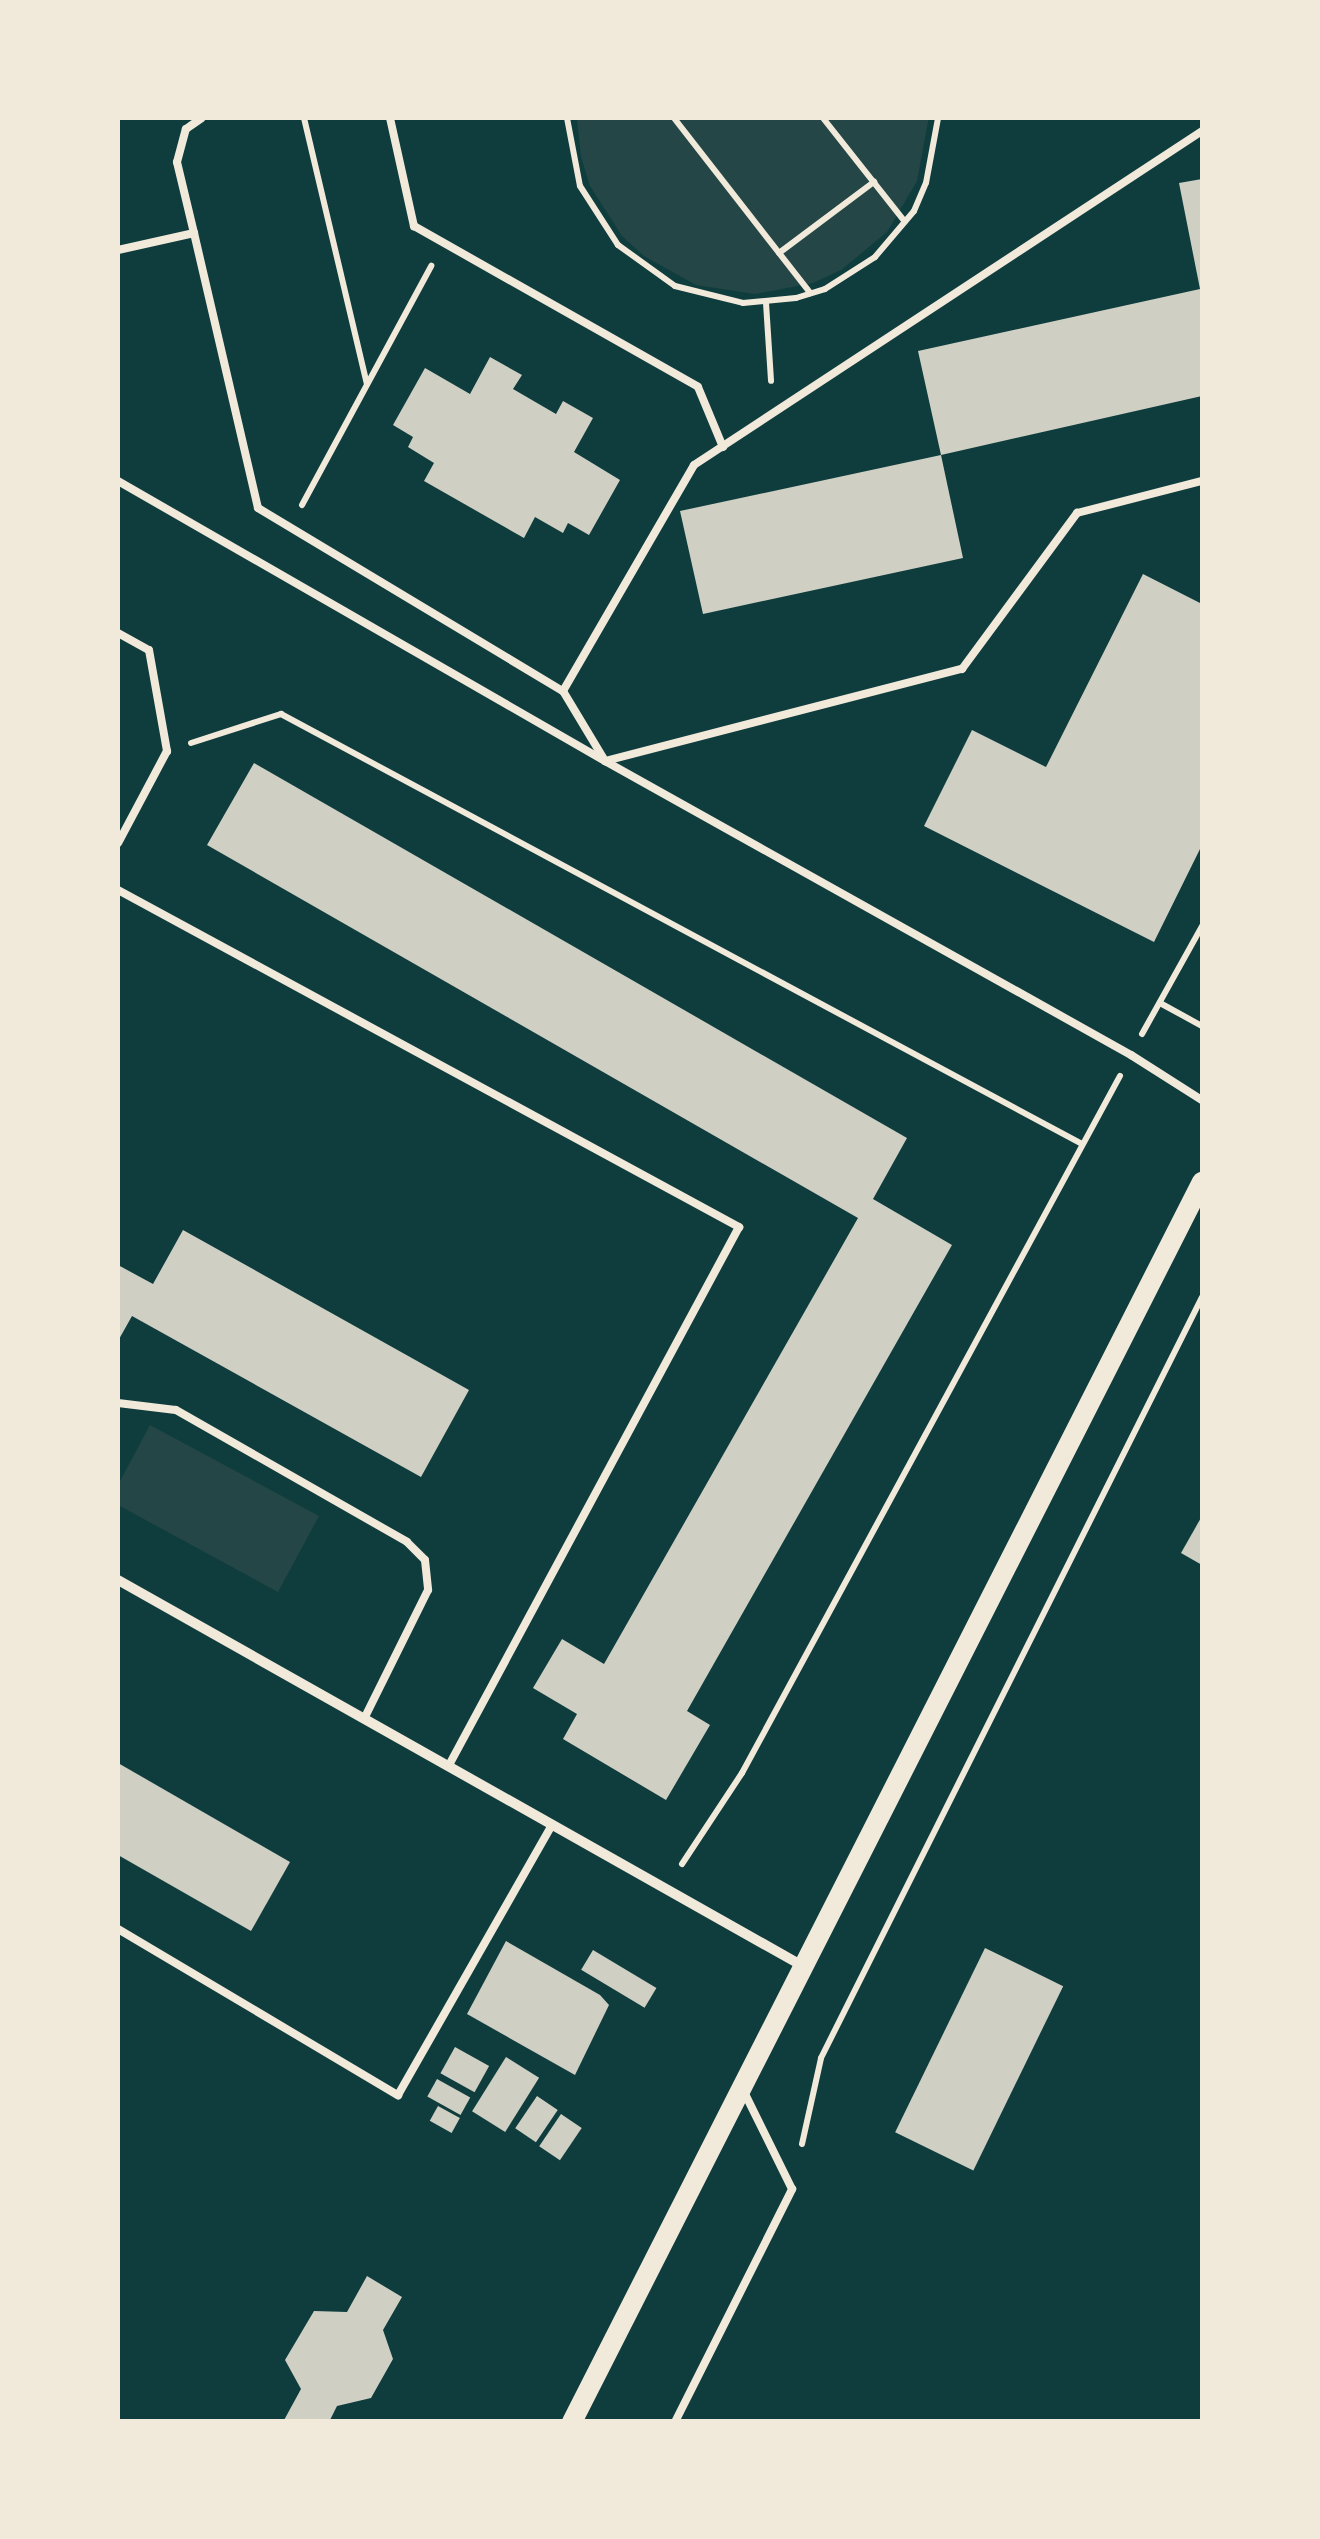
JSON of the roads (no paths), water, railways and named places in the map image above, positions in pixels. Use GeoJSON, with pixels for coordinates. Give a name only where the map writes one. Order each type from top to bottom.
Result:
{"type":"FeatureCollection","features":[{"type":"Feature","properties":{"kind":"main road"},"geometry":{"type":"LineString","coordinates":[[572,2422],[1202,1182]]}},
{"type":"Feature","properties":{"kind":"street"},"geometry":{"type":"LineString","coordinates":[[118,1580],[801,1966]]}},
{"type":"Feature","properties":{"kind":"lane"},"geometry":{"type":"LineString","coordinates":[[202,118],[186,129],[177,162],[258,508],[563,691],[605,762]]}},
{"type":"Feature","properties":{"kind":"lane"},"geometry":{"type":"LineString","coordinates":[[390,118],[414,226],[698,387],[723,446]]}},
{"type":"Feature","properties":{"kind":"lane"},"geometry":{"type":"LineString","coordinates":[[563,691],[694,466],[1202,131]]}},
{"type":"Feature","properties":{"kind":"lane"},"geometry":{"type":"LineString","coordinates":[[118,250],[194,232]]}},
{"type":"Feature","properties":{"kind":"lane"},"geometry":{"type":"LineString","coordinates":[[118,481],[605,762],[1131,1054],[1202,1100]]}},
{"type":"Feature","properties":{"kind":"lane"},"geometry":{"type":"LineString","coordinates":[[605,762],[962,669],[1076,513],[1202,481]]}},
{"type":"Feature","properties":{"kind":"lane"},"geometry":{"type":"LineString","coordinates":[[118,633],[149,650],[167,752],[118,843]]}},
{"type":"Feature","properties":{"kind":"lane"},"geometry":{"type":"LineString","coordinates":[[118,890],[739,1228],[448,1767]]}},
{"type":"Feature","properties":{"kind":"lane"},"geometry":{"type":"LineString","coordinates":[[118,1403],[176,1410],[407,1542],[424,1560],[428,1590],[364,1719]]}},
{"type":"Feature","properties":{"kind":"lane"},"geometry":{"type":"LineString","coordinates":[[118,1930],[398,2095],[552,1826]]}},
{"type":"Feature","properties":{"kind":"lane"},"geometry":{"type":"LineString","coordinates":[[675,2422],[792,2189],[741,2086]]}}]}
